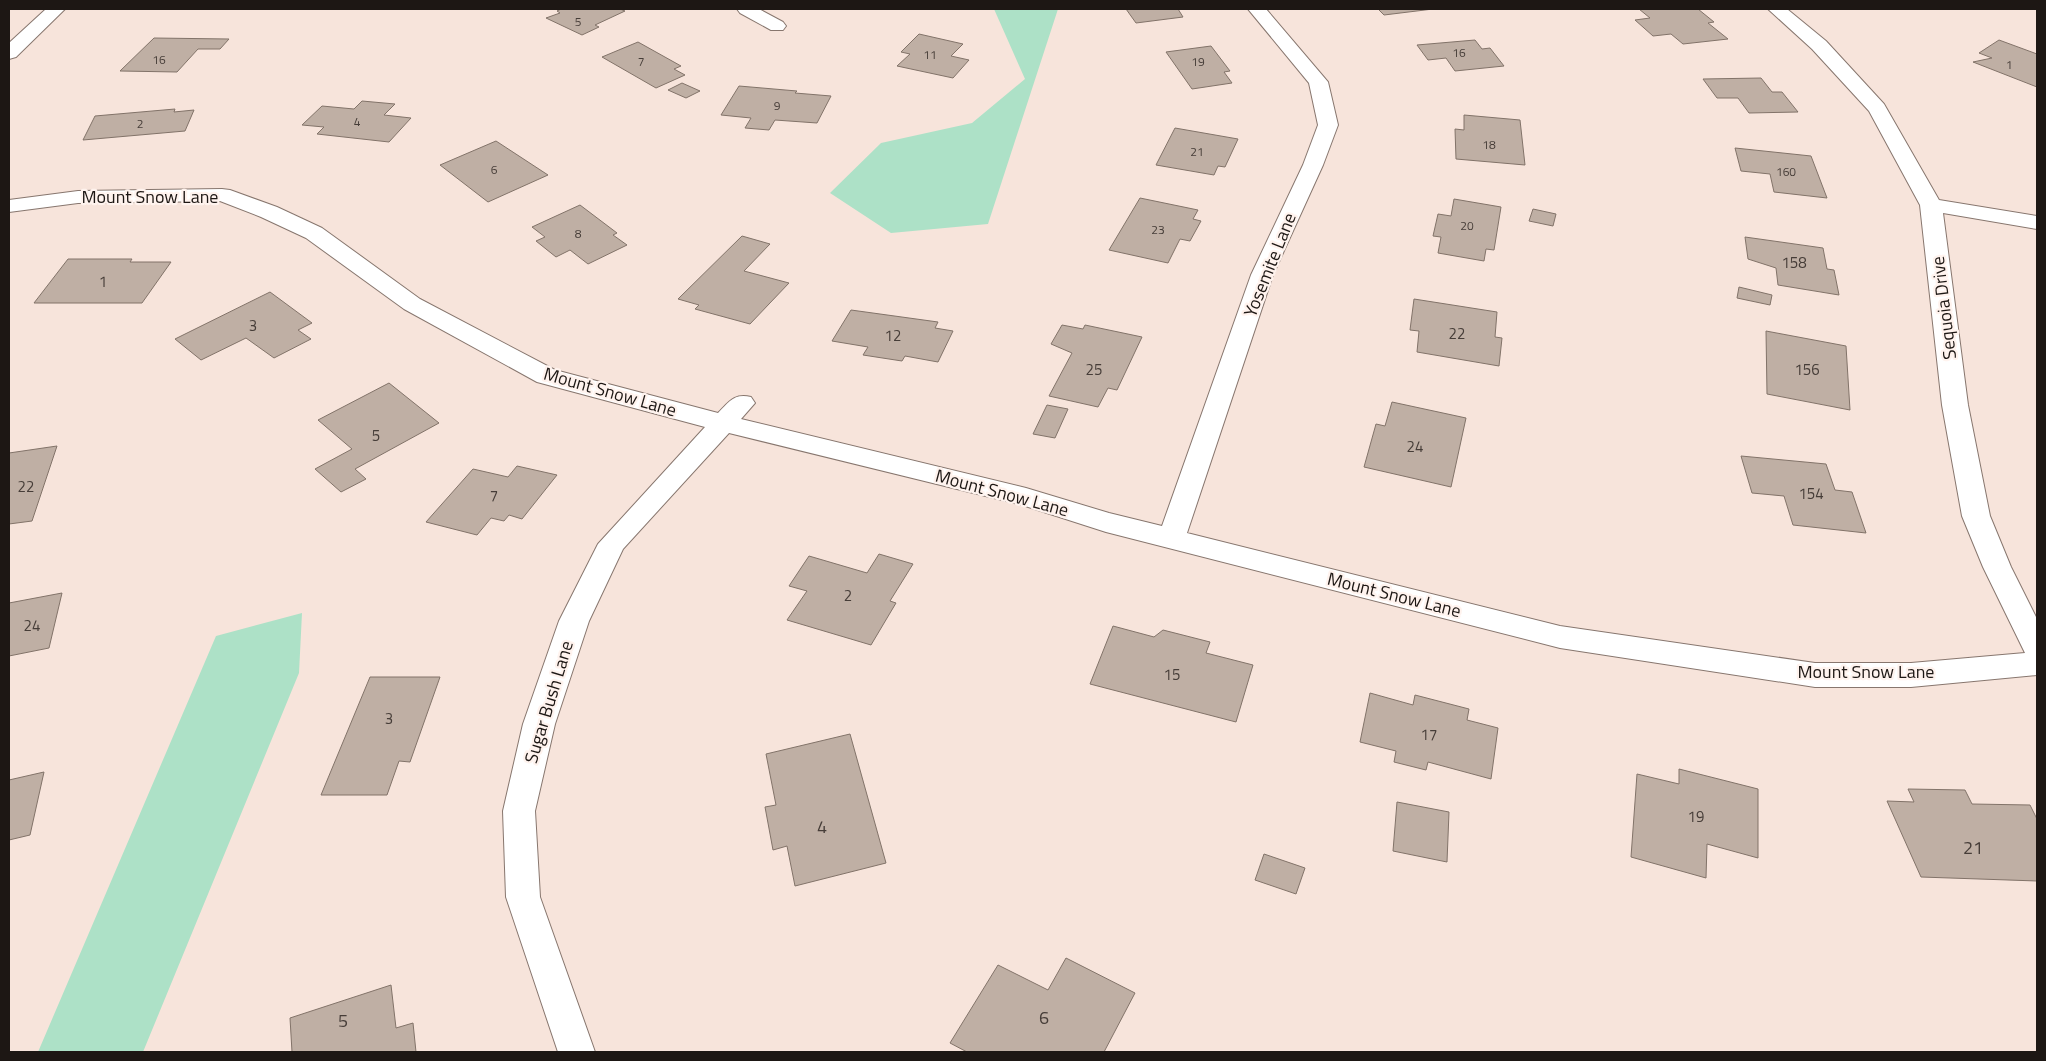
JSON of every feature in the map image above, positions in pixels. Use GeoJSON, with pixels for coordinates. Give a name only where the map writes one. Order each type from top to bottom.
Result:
{"type":"FeatureCollection","features":[{"type":"Feature","properties":{"kind":"street"},"geometry":{"type":"LineString","coordinates":[[9,54],[56,9]]}},
{"type":"Feature","properties":{"kind":"street"},"geometry":{"type":"LineString","coordinates":[[746,9],[777,26]]}},
{"type":"Feature","properties":{"kind":"street","name":"Yosemite Lane"},"geometry":{"type":"LineString","coordinates":[[1171,538],[1262,275],[1313,165],[1328,125],[1318,82],[1258,9]]}},
{"type":"Feature","properties":{"kind":"street","name":"Sequoia Drive"},"geometry":{"type":"LineString","coordinates":[[1777,9],[1819,45],[1877,108],[1931,205],[1955,405],[1976,516],[1997,567],[2037,648]]}},
{"type":"Feature","properties":{"kind":"street","name":"Mount Snow Lane"},"geometry":{"type":"LineString","coordinates":[[9,206],[78,197],[222,195],[269,212],[314,233],[412,304],[546,376],[732,413],[1026,497],[1106,522],[1560,637],[1688,658],[1815,675],[1911,675],[2037,664]]}},
{"type":"Feature","properties":{"kind":"street"},"geometry":{"type":"LineString","coordinates":[[1931,205],[2037,222]]}},
{"type":"Feature","properties":{"kind":"street","name":"Sugar Bush Lane"},"geometry":{"type":"LineString","coordinates":[[576,1052],[523,896],[520,811],[539,724],[574,621],[612,544],[732,413]]}},
{"type":"Feature","properties":{"kind":"green space"},"geometry":{"type":"Polygon","coordinates":[[[994,9],[1058,9],[988,224],[891,233],[830,193],[881,143],[972,123],[1025,79],[994,9]]]}},
{"type":"Feature","properties":{"kind":"green space"},"geometry":{"type":"Polygon","coordinates":[[[302,613],[299,673],[143,1052],[38,1052],[216,636],[302,613]]]}},
{"type":"Feature","properties":{"kind":"building"},"geometry":{"type":"Polygon","coordinates":[[[561,9],[620,9],[625,11],[595,25],[599,27],[582,35],[546,18],[560,13],[557,11],[561,9]]]}},
{"type":"Feature","properties":{"kind":"building"},"geometry":{"type":"Polygon","coordinates":[[[1126,9],[1178,9],[1183,17],[1136,23],[1126,9]]]}},
{"type":"Feature","properties":{"kind":"building"},"geometry":{"type":"Polygon","coordinates":[[[1378,9],[1433,9],[1384,15],[1378,9]]]}},
{"type":"Feature","properties":{"kind":"building"},"geometry":{"type":"Polygon","coordinates":[[[1639,9],[1698,9],[1714,22],[1708,23],[1728,39],[1683,44],[1671,34],[1653,36],[1635,20],[1650,18],[1639,9]]]}},
{"type":"Feature","properties":{"kind":"building"},"geometry":{"type":"Polygon","coordinates":[[[919,34],[963,44],[951,56],[969,60],[953,78],[897,66],[910,54],[901,52],[919,34]]]}},
{"type":"Feature","properties":{"kind":"building"},"geometry":{"type":"Polygon","coordinates":[[[154,38],[229,39],[220,49],[198,49],[177,72],[120,71],[154,38]]]}},
{"type":"Feature","properties":{"kind":"building"},"geometry":{"type":"Polygon","coordinates":[[[1475,40],[1482,49],[1490,48],[1504,66],[1455,71],[1446,58],[1428,60],[1417,45],[1475,40]]]}},
{"type":"Feature","properties":{"kind":"building"},"geometry":{"type":"Polygon","coordinates":[[[1999,40],[2037,54],[2037,87],[1973,62],[1992,58],[1979,53],[1999,40]]]}},
{"type":"Feature","properties":{"kind":"building"},"geometry":{"type":"Polygon","coordinates":[[[638,42],[681,66],[674,69],[685,75],[656,88],[602,57],[638,42]]]}},
{"type":"Feature","properties":{"kind":"building"},"geometry":{"type":"Polygon","coordinates":[[[1211,46],[1230,71],[1224,72],[1232,83],[1192,89],[1166,52],[1211,46]]]}},
{"type":"Feature","properties":{"kind":"building"},"geometry":{"type":"Polygon","coordinates":[[[1761,78],[1772,92],[1782,92],[1798,112],[1749,113],[1738,98],[1717,98],[1703,79],[1761,78]]]}},
{"type":"Feature","properties":{"kind":"building"},"geometry":{"type":"Polygon","coordinates":[[[682,83],[700,91],[686,98],[668,90],[682,83]]]}},
{"type":"Feature","properties":{"kind":"building"},"geometry":{"type":"Polygon","coordinates":[[[739,86],[831,96],[817,123],[775,120],[769,130],[745,128],[751,118],[721,115],[739,86]]]}},
{"type":"Feature","properties":{"kind":"building"},"geometry":{"type":"Polygon","coordinates":[[[362,101],[395,104],[384,115],[411,118],[389,142],[317,134],[324,127],[302,125],[322,106],[354,109],[362,101]]]}},
{"type":"Feature","properties":{"kind":"building"},"geometry":{"type":"Polygon","coordinates":[[[175,109],[174,112],[194,110],[185,131],[83,140],[95,116],[175,109]]]}},
{"type":"Feature","properties":{"kind":"building"},"geometry":{"type":"Polygon","coordinates":[[[1464,115],[1520,120],[1525,165],[1456,159],[1455,129],[1464,130],[1464,115]]]}},
{"type":"Feature","properties":{"kind":"building"},"geometry":{"type":"Polygon","coordinates":[[[1175,128],[1238,139],[1225,167],[1218,166],[1214,175],[1156,165],[1175,128]]]}},
{"type":"Feature","properties":{"kind":"building"},"geometry":{"type":"Polygon","coordinates":[[[496,141],[548,175],[488,202],[440,165],[496,141]]]}},
{"type":"Feature","properties":{"kind":"building"},"geometry":{"type":"Polygon","coordinates":[[[1735,148],[1811,156],[1827,198],[1774,192],[1770,174],[1741,171],[1735,148]]]}},
{"type":"Feature","properties":{"kind":"building"},"geometry":{"type":"Polygon","coordinates":[[[1140,198],[1198,210],[1193,219],[1201,221],[1190,241],[1180,239],[1168,263],[1109,250],[1140,198]]]}},
{"type":"Feature","properties":{"kind":"building"},"geometry":{"type":"Polygon","coordinates":[[[1454,199],[1501,207],[1494,250],[1486,249],[1484,261],[1438,253],[1441,237],[1433,236],[1438,214],[1451,216],[1454,199]]]}},
{"type":"Feature","properties":{"kind":"building"},"geometry":{"type":"Polygon","coordinates":[[[580,205],[617,233],[613,235],[627,245],[588,264],[570,250],[556,257],[536,241],[545,237],[532,227],[580,205]]]}},
{"type":"Feature","properties":{"kind":"building"},"geometry":{"type":"Polygon","coordinates":[[[1533,209],[1556,214],[1553,226],[1529,221],[1533,209]]]}},
{"type":"Feature","properties":{"kind":"building"},"geometry":{"type":"Polygon","coordinates":[[[742,236],[770,244],[744,271],[789,283],[750,324],[695,309],[699,305],[678,299],[742,236]]]}},
{"type":"Feature","properties":{"kind":"building"},"geometry":{"type":"Polygon","coordinates":[[[1745,237],[1823,248],[1827,269],[1834,270],[1839,295],[1778,285],[1776,268],[1748,259],[1745,237]]]}},
{"type":"Feature","properties":{"kind":"building"},"geometry":{"type":"Polygon","coordinates":[[[68,259],[132,259],[130,262],[171,262],[142,303],[34,303],[68,259]]]}},
{"type":"Feature","properties":{"kind":"building"},"geometry":{"type":"Polygon","coordinates":[[[1739,287],[1772,295],[1770,305],[1737,298],[1739,287]]]}},
{"type":"Feature","properties":{"kind":"building"},"geometry":{"type":"Polygon","coordinates":[[[270,292],[312,323],[298,330],[311,339],[274,358],[246,338],[201,360],[175,339],[270,292]]]}},
{"type":"Feature","properties":{"kind":"building"},"geometry":{"type":"Polygon","coordinates":[[[1414,299],[1497,312],[1495,337],[1502,338],[1499,366],[1417,352],[1419,331],[1410,330],[1414,299]]]}},
{"type":"Feature","properties":{"kind":"building"},"geometry":{"type":"Polygon","coordinates":[[[851,310],[938,322],[935,328],[953,331],[938,362],[905,356],[902,361],[863,355],[868,347],[832,341],[851,310]]]}},
{"type":"Feature","properties":{"kind":"building"},"geometry":{"type":"Polygon","coordinates":[[[1062,325],[1083,329],[1085,325],[1142,337],[1117,390],[1108,388],[1098,407],[1049,396],[1072,353],[1051,344],[1062,325]]]}},
{"type":"Feature","properties":{"kind":"building"},"geometry":{"type":"Polygon","coordinates":[[[1766,331],[1846,346],[1850,410],[1767,394],[1766,331]]]}},
{"type":"Feature","properties":{"kind":"building"},"geometry":{"type":"Polygon","coordinates":[[[389,383],[439,423],[355,469],[366,479],[341,492],[315,469],[352,449],[318,420],[389,383]]]}},
{"type":"Feature","properties":{"kind":"building"},"geometry":{"type":"Polygon","coordinates":[[[1392,402],[1466,418],[1451,487],[1364,467],[1376,424],[1385,426],[1392,402]]]}},
{"type":"Feature","properties":{"kind":"building"},"geometry":{"type":"Polygon","coordinates":[[[1047,405],[1068,409],[1055,438],[1033,434],[1047,405]]]}},
{"type":"Feature","properties":{"kind":"building"},"geometry":{"type":"Polygon","coordinates":[[[57,446],[32,521],[9,524],[9,453],[57,446]]]}},
{"type":"Feature","properties":{"kind":"building"},"geometry":{"type":"Polygon","coordinates":[[[1741,456],[1826,464],[1835,490],[1852,492],[1866,533],[1793,525],[1784,496],[1752,493],[1741,456]]]}},
{"type":"Feature","properties":{"kind":"building"},"geometry":{"type":"Polygon","coordinates":[[[517,466],[557,475],[522,519],[509,515],[504,521],[491,518],[477,535],[426,522],[473,469],[508,477],[517,466]]]}},
{"type":"Feature","properties":{"kind":"building"},"geometry":{"type":"Polygon","coordinates":[[[879,554],[913,564],[890,601],[896,603],[871,645],[787,620],[807,591],[789,586],[809,556],[867,573],[879,554]]]}},
{"type":"Feature","properties":{"kind":"building"},"geometry":{"type":"Polygon","coordinates":[[[62,593],[49,648],[9,656],[9,603],[62,593]]]}},
{"type":"Feature","properties":{"kind":"building"},"geometry":{"type":"Polygon","coordinates":[[[1113,626],[1154,637],[1163,630],[1210,642],[1206,653],[1253,665],[1236,722],[1090,684],[1113,626]]]}},
{"type":"Feature","properties":{"kind":"building"},"geometry":{"type":"Polygon","coordinates":[[[370,677],[440,677],[410,762],[399,761],[387,795],[321,795],[370,677]]]}},
{"type":"Feature","properties":{"kind":"building"},"geometry":{"type":"Polygon","coordinates":[[[1370,693],[1413,705],[1415,695],[1469,709],[1467,720],[1498,728],[1491,779],[1428,762],[1426,770],[1394,762],[1396,751],[1360,742],[1370,693]]]}},
{"type":"Feature","properties":{"kind":"building"},"geometry":{"type":"Polygon","coordinates":[[[850,734],[886,863],[795,886],[787,846],[773,850],[765,807],[776,805],[766,754],[850,734]]]}},
{"type":"Feature","properties":{"kind":"building"},"geometry":{"type":"Polygon","coordinates":[[[1679,769],[1758,789],[1758,858],[1707,844],[1706,878],[1631,857],[1637,774],[1679,784],[1679,769]]]}},
{"type":"Feature","properties":{"kind":"building"},"geometry":{"type":"Polygon","coordinates":[[[44,772],[30,835],[9,840],[9,780],[44,772]]]}},
{"type":"Feature","properties":{"kind":"building"},"geometry":{"type":"Polygon","coordinates":[[[1908,789],[1965,790],[1972,804],[2030,805],[2037,819],[2037,881],[1921,877],[1887,801],[1914,802],[1908,789]]]}},
{"type":"Feature","properties":{"kind":"building"},"geometry":{"type":"Polygon","coordinates":[[[1397,802],[1449,812],[1447,862],[1393,851],[1397,802]]]}},
{"type":"Feature","properties":{"kind":"building"},"geometry":{"type":"Polygon","coordinates":[[[1264,854],[1305,868],[1296,894],[1255,880],[1264,854]]]}},
{"type":"Feature","properties":{"kind":"building"},"geometry":{"type":"Polygon","coordinates":[[[1066,958],[1135,993],[1104,1052],[967,1052],[950,1043],[998,965],[1048,990],[1066,958]]]}},
{"type":"Feature","properties":{"kind":"building"},"geometry":{"type":"Polygon","coordinates":[[[391,985],[396,1028],[413,1023],[416,1052],[292,1052],[290,1018],[391,985]]]}}]}
